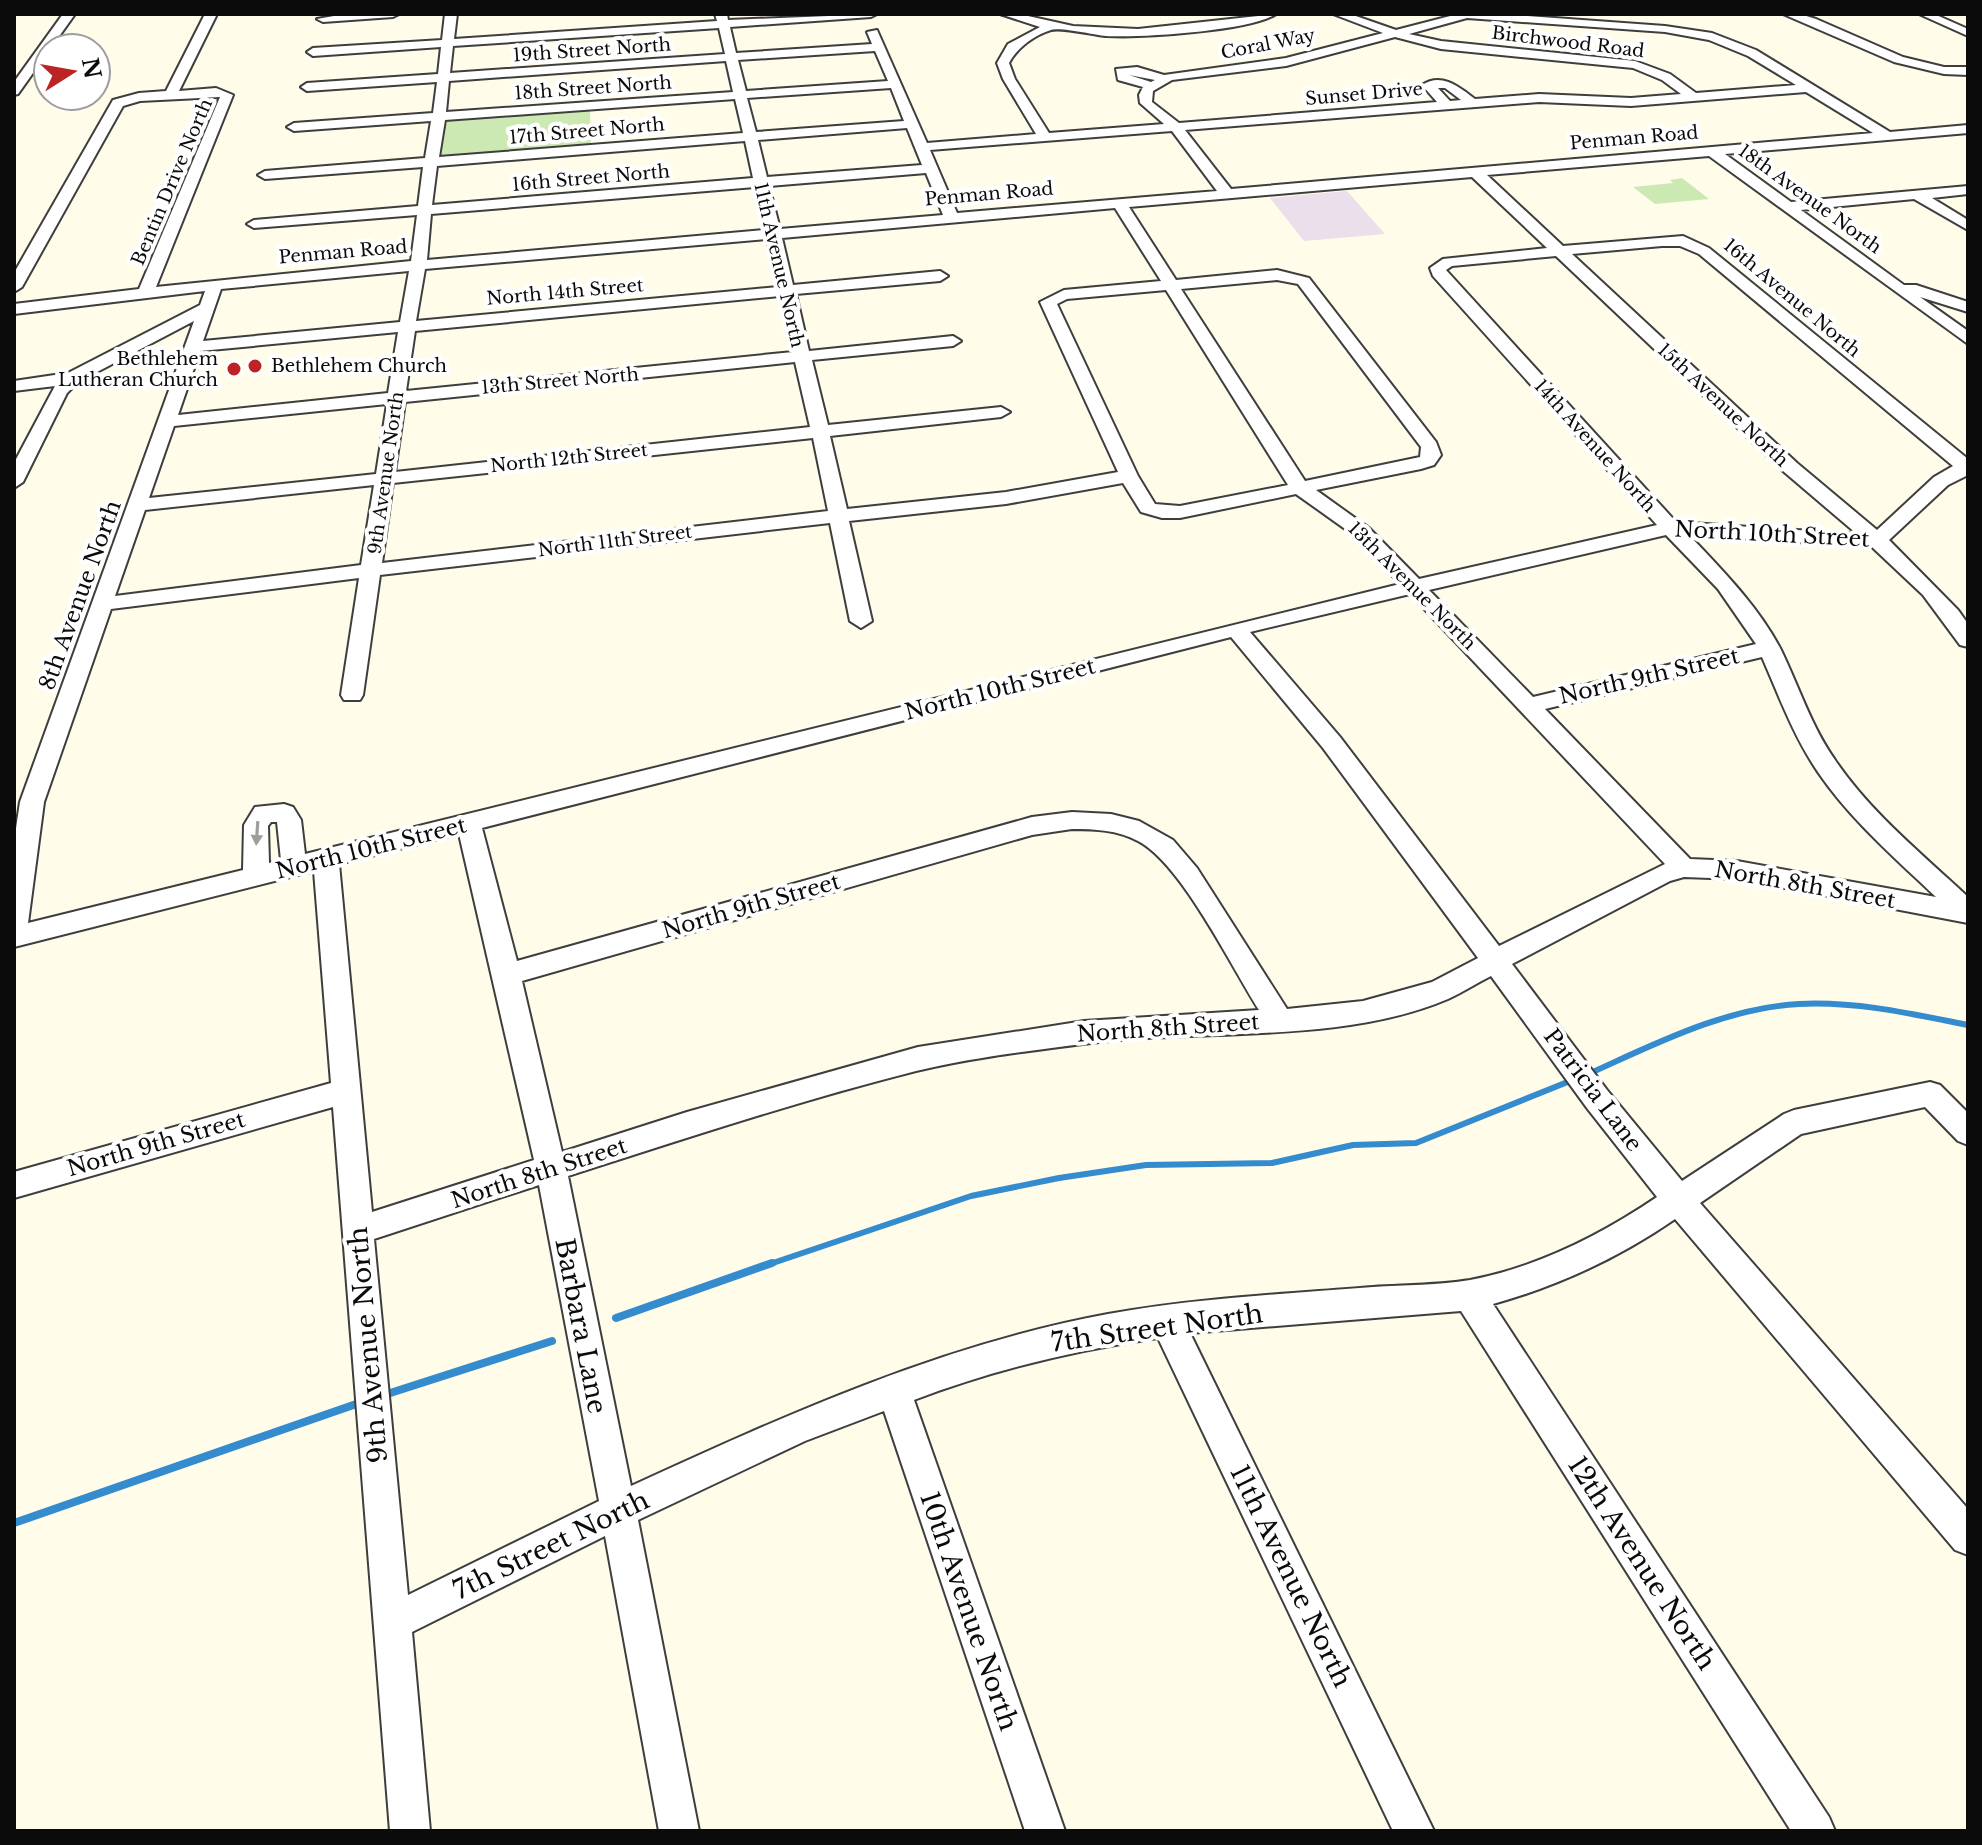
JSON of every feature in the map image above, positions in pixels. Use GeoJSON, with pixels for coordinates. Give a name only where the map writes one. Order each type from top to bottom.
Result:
{"type":"FeatureCollection","features":[{"type":"Feature","properties":{"kind":"street"},"geometry":{"type":"LineString","coordinates":[[14,91],[69,14]]}},
{"type":"Feature","properties":{"kind":"street"},"geometry":{"type":"LineString","coordinates":[[14,287],[118,103],[171,95],[211,14]]}},
{"type":"Feature","properties":{"kind":"street"},"geometry":{"type":"LineString","coordinates":[[323,19],[393,14]]}},
{"type":"Feature","properties":{"kind":"street","name":"9th Avenue North"},"geometry":{"type":"LineString","coordinates":[[352,695],[418,265],[451,14]]}},
{"type":"Feature","properties":{"kind":"street"},"geometry":{"type":"LineString","coordinates":[[313,52],[722,19],[867,14],[952,218]]}},
{"type":"Feature","properties":{"kind":"street"},"geometry":{"type":"LineString","coordinates":[[1006,14],[1048,27],[1095,33],[1163,33],[1270,14]]}},
{"type":"Feature","properties":{"kind":"street","name":"Birchwood Road"},"geometry":{"type":"LineString","coordinates":[[1339,14],[1396,34],[1458,48],[1635,65],[1659,73],[1693,97]]}},
{"type":"Feature","properties":{"kind":"street"},"geometry":{"type":"LineString","coordinates":[[1789,14],[1844,33],[1902,63],[1935,71],[1968,71]]}},
{"type":"Feature","properties":{"kind":"street"},"geometry":{"type":"LineString","coordinates":[[1925,14],[1968,33]]}},
{"type":"Feature","properties":{"kind":"street","name":"Coral Way"},"geometry":{"type":"LineString","coordinates":[[1152,86],[1166,79],[1274,64],[1447,18],[1480,15],[1665,29],[1737,45],[1887,136]]}},
{"type":"Feature","properties":{"kind":"street","name":"11th Avenue North"},"geometry":{"type":"LineString","coordinates":[[722,19],[800,357],[820,430],[861,621]]}},
{"type":"Feature","properties":{"kind":"street"},"geometry":{"type":"LineString","coordinates":[[1045,137],[1009,79],[1003,63],[1012,47],[1048,27]]}},
{"type":"Feature","properties":{"kind":"street","name":"19th Street North"},"geometry":{"type":"LineString","coordinates":[[307,87],[879,47]]}},
{"type":"Feature","properties":{"kind":"street"},"geometry":{"type":"LineString","coordinates":[[1166,79],[1137,71],[1120,72],[1122,77],[1152,86],[1145,95],[1146,103],[1176,127],[1227,194]]}},
{"type":"Feature","properties":{"kind":"street","name":"18th Street North"},"geometry":{"type":"LineString","coordinates":[[294,127],[895,84]]}},
{"type":"Feature","properties":{"kind":"street"},"geometry":{"type":"LineString","coordinates":[[1447,105],[1428,85],[1448,84],[1472,103]]}},
{"type":"Feature","properties":{"kind":"street","name":"Sunset Drive"},"geometry":{"type":"LineString","coordinates":[[922,147],[1539,98],[1617,102],[1808,88]]}},
{"type":"Feature","properties":{"kind":"street","name":"Bentin Drive North"},"geometry":{"type":"LineString","coordinates":[[146,292],[227,95],[216,92],[171,95]]}},
{"type":"Feature","properties":{"kind":"street","name":"17th Street North"},"geometry":{"type":"LineString","coordinates":[[265,175],[911,124]]}},
{"type":"Feature","properties":{"kind":"street","name":"Penman Road"},"geometry":{"type":"LineString","coordinates":[[14,309],[215,284],[418,265],[1968,129]]}},
{"type":"Feature","properties":{"kind":"street","name":"18th Avenue North"},"geometry":{"type":"LineString","coordinates":[[1711,151],[1968,339]]}},
{"type":"Feature","properties":{"kind":"street","name":"16th Street North"},"geometry":{"type":"LineString","coordinates":[[254,224],[931,168]]}},
{"type":"Feature","properties":{"kind":"street","name":"15th Avenue North"},"geometry":{"type":"LineString","coordinates":[[1475,172],[1792,468],[1877,541],[1941,602],[1968,640]]}},
{"type":"Feature","properties":{"kind":"street"},"geometry":{"type":"LineString","coordinates":[[1788,207],[1968,190]]}},
{"type":"Feature","properties":{"kind":"street"},"geometry":{"type":"LineString","coordinates":[[1917,195],[1968,226]]}},
{"type":"Feature","properties":{"kind":"street","name":"13th Avenue North"},"geometry":{"type":"LineString","coordinates":[[1119,203],[1300,488],[1362,532],[1684,868]]}},
{"type":"Feature","properties":{"kind":"street","name":"16th Avenue North"},"geometry":{"type":"LineString","coordinates":[[1559,251],[1673,240],[1700,248],[1967,467]]}},
{"type":"Feature","properties":{"kind":"street","name":"14th Avenue North"},"geometry":{"type":"LineString","coordinates":[[1559,251],[1448,262],[1438,268],[1441,276],[1725,585],[1769,648],[1808,737],[1845,790],[1882,831],[1968,913]]}},
{"type":"Feature","properties":{"kind":"street"},"geometry":{"type":"LineString","coordinates":[[1277,275],[1303,281],[1430,446],[1432,455],[1427,461],[1414,465],[1180,512],[1148,508],[1129,476],[1048,302],[1064,295],[1277,275]]}},
{"type":"Feature","properties":{"kind":"street","name":"North 14th Street"},"geometry":{"type":"LineString","coordinates":[[193,347],[940,276]]}},
{"type":"Feature","properties":{"kind":"street","name":"18th Avenue North"},"geometry":{"type":"LineString","coordinates":[[1886,279],[1968,307]]}},
{"type":"Feature","properties":{"kind":"street","name":"8th Avenue North"},"geometry":{"type":"LineString","coordinates":[[14,927],[23,795],[101,604],[215,284]]}},
{"type":"Feature","properties":{"kind":"street"},"geometry":{"type":"LineString","coordinates":[[14,482],[59,391],[72,378],[206,308]]}},
{"type":"Feature","properties":{"kind":"street","name":"13th Street North"},"geometry":{"type":"LineString","coordinates":[[167,421],[953,341]]}},
{"type":"Feature","properties":{"kind":"street"},"geometry":{"type":"LineString","coordinates":[[14,386],[72,378]]}},
{"type":"Feature","properties":{"kind":"street","name":"North 12th Street"},"geometry":{"type":"LineString","coordinates":[[137,505],[1001,412]]}},
{"type":"Feature","properties":{"kind":"street","name":"North 10th Street"},"geometry":{"type":"LineString","coordinates":[[14,937],[1236,629],[1671,528],[1877,541],[1941,481],[1967,467]]}},
{"type":"Feature","properties":{"kind":"street","name":"North 11th Street"},"geometry":{"type":"LineString","coordinates":[[101,604],[604,541],[1054,492],[1129,476]]}},
{"type":"Feature","properties":{"kind":"street","name":"Patricia Lane"},"geometry":{"type":"LineString","coordinates":[[1236,629],[1339,750],[1598,1100],[1679,1200],[1968,1537]]}},
{"type":"Feature","properties":{"kind":"street","name":"North 9th Street"},"geometry":{"type":"LineString","coordinates":[[1529,705],[1769,648]]}},
{"type":"Feature","properties":{"kind":"street"},"geometry":{"type":"LineString","coordinates":[[256,876],[256,825],[264,813],[284,813],[289,820],[294,867]]}},
{"type":"Feature","properties":{"kind":"street","name":"North 9th Street"},"geometry":{"type":"LineString","coordinates":[[510,974],[1070,818],[1092,819],[1124,825],[1163,845],[1179,861],[1280,1021]]}},
{"type":"Feature","properties":{"kind":"street","name":"Barbara Lane"},"geometry":{"type":"LineString","coordinates":[[469,824],[510,974],[552,1169],[679,1831]]}},
{"type":"Feature","properties":{"kind":"street","name":"9th Avenue North"},"geometry":{"type":"LineString","coordinates":[[326,859],[410,1831]]}},
{"type":"Feature","properties":{"kind":"street","name":"North 8th Street"},"geometry":{"type":"LineString","coordinates":[[358,1230],[687,1125],[918,1059],[1084,1032],[1182,1024],[1280,1021],[1363,1012],[1439,991],[1662,874],[1684,868],[1737,870],[1968,913]]}},
{"type":"Feature","properties":{"kind":"street","name":"North 9th Street"},"geometry":{"type":"LineString","coordinates":[[14,1185],[345,1091]]}},
{"type":"Feature","properties":{"kind":"street","name":"7th Street North"},"geometry":{"type":"LineString","coordinates":[[393,1622],[617,1511],[798,1427],[961,1366],[1045,1343],[1167,1321],[1469,1295],[1529,1279],[1622,1238],[1794,1123],[1930,1094],[1968,1132]]}},
{"type":"Feature","properties":{"kind":"street","name":"12th Avenue North"},"geometry":{"type":"LineString","coordinates":[[1469,1295],[1815,1831]]}},
{"type":"Feature","properties":{"kind":"street","name":"11th Avenue North"},"geometry":{"type":"LineString","coordinates":[[1167,1321],[1414,1831]]}},
{"type":"Feature","properties":{"kind":"street","name":"10th Avenue North"},"geometry":{"type":"LineString","coordinates":[[894,1390],[1045,1831]]}},
{"type":"Feature","properties":{"kind":"shaded area"},"geometry":{"type":"Polygon","coordinates":[[[1347,191],[1385,234],[1304,241],[1270,198],[1347,191]]]}},
{"type":"Feature","properties":{"kind":"green space"},"geometry":{"type":"Polygon","coordinates":[[[590,109],[591,147],[437,159],[444,119],[590,109]]]}},
{"type":"Feature","properties":{"kind":"green space"},"geometry":{"type":"Polygon","coordinates":[[[1682,178],[1709,199],[1655,204],[1633,187],[1673,183],[1670,180],[1682,178]]]}},
{"type":"Feature","properties":{"kind":"waterway"},"geometry":{"type":"LineString","coordinates":[[1586,1075],[1716,1020],[1771,1007],[1842,1004],[1968,1025]]}},
{"type":"Feature","properties":{"kind":"waterway"},"geometry":{"type":"LineString","coordinates":[[767,1265],[971,1196],[1059,1178],[1146,1165],[1272,1163],[1353,1145],[1416,1143],[1575,1079]]}},
{"type":"Feature","properties":{"kind":"waterway"},"geometry":{"type":"LineString","coordinates":[[616,1318],[772,1263]]}},
{"type":"Feature","properties":{"kind":"waterway"},"geometry":{"type":"LineString","coordinates":[[384,1395],[552,1341]]}},
{"type":"Feature","properties":{"kind":"waterway"},"geometry":{"type":"LineString","coordinates":[[14,1523],[362,1402]]}},
{"type":"Feature","properties":{"kind":"place","name":"Bethlehem Church"},"geometry":{"type":"Point","coordinates":[255,366]}},
{"type":"Feature","properties":{"kind":"place","name":"Bethlehem Lutheran Church"},"geometry":{"type":"Point","coordinates":[234,369]}}]}
